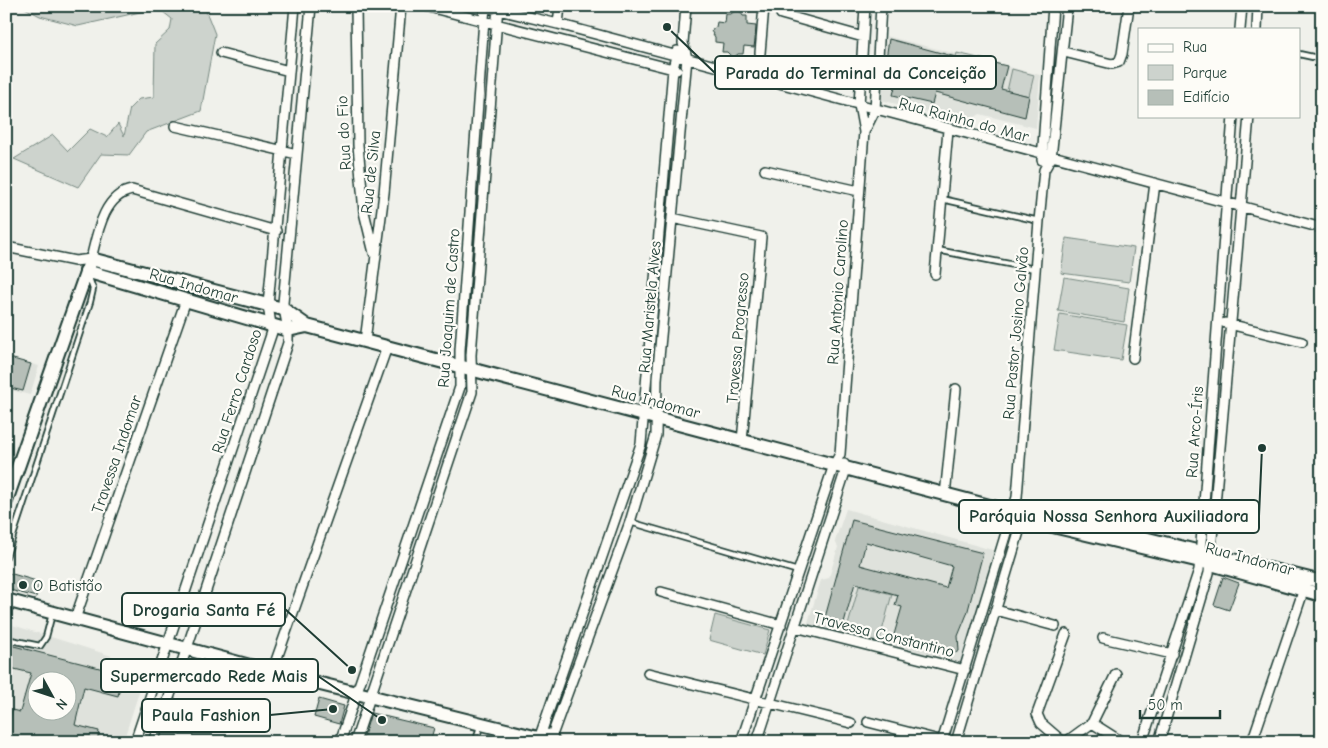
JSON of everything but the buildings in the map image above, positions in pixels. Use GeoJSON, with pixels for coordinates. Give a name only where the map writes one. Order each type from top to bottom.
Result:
{"type":"FeatureCollection","features":[{"type":"Feature","properties":{"kind":"street","name":"Rua Ferro Cardoso"},"geometry":{"type":"LineString","coordinates":[[135,742],[270,340],[272,325],[268,305],[295,6]]}},
{"type":"Feature","properties":{"kind":"street","name":"Rua Ferro Cardoso"},"geometry":{"type":"LineString","coordinates":[[154,742],[288,343],[288,330],[283,309],[311,6]]}},
{"type":"Feature","properties":{"kind":"street","name":"Rua do Fio"},"geometry":{"type":"LineString","coordinates":[[356,6],[358,146],[364,212],[375,256]]}},
{"type":"Feature","properties":{"kind":"street","name":"Rua de Silva"},"geometry":{"type":"LineString","coordinates":[[365,341],[384,193],[401,6]]}},
{"type":"Feature","properties":{"kind":"street"},"geometry":{"type":"LineString","coordinates":[[425,6],[686,71]]}},
{"type":"Feature","properties":{"kind":"street","name":"Rua Joaquim de Castro"},"geometry":{"type":"LineString","coordinates":[[355,742],[469,405],[474,382],[466,368],[484,6]]}},
{"type":"Feature","properties":{"kind":"street","name":"Rua Rainha do Mar"},"geometry":{"type":"LineString","coordinates":[[484,6],[687,58],[1051,158],[1322,228]]}},
{"type":"Feature","properties":{"kind":"street"},"geometry":{"type":"LineString","coordinates":[[558,24],[560,6]]}},
{"type":"Feature","properties":{"kind":"street","name":"Rua Maristela Alves"},"geometry":{"type":"LineString","coordinates":[[545,740],[650,417],[657,378],[686,71],[687,58],[683,43],[686,6]]}},
{"type":"Feature","properties":{"kind":"street"},"geometry":{"type":"LineString","coordinates":[[760,53],[764,6]]}},
{"type":"Feature","properties":{"kind":"street","name":"Rua Antonio Carolino"},"geometry":{"type":"LineString","coordinates":[[757,742],[820,553],[840,463],[864,132],[859,106],[865,6]]}},
{"type":"Feature","properties":{"kind":"street","name":"Rua Antonio Carolino"},"geometry":{"type":"LineString","coordinates":[[864,132],[875,110],[881,6]]}},
{"type":"Feature","properties":{"kind":"street","name":"Rua Pastor Josino Galvão"},"geometry":{"type":"LineString","coordinates":[[956,742],[996,610],[1018,510],[1038,220],[1044,170],[1041,155],[1053,6]]}},
{"type":"Feature","properties":{"kind":"street","name":"Rua Pastor Josino Galvão"},"geometry":{"type":"LineString","coordinates":[[1044,170],[1051,158],[1064,52],[1067,6]]}},
{"type":"Feature","properties":{"kind":"street"},"geometry":{"type":"LineString","coordinates":[[1064,52],[1112,64],[1119,62],[1122,54],[1129,6]]}},
{"type":"Feature","properties":{"kind":"street"},"geometry":{"type":"LineString","coordinates":[[1240,28],[1242,6]]}},
{"type":"Feature","properties":{"kind":"street"},"geometry":{"type":"LineString","coordinates":[[1256,28],[1258,6]]}},
{"type":"Feature","properties":{"kind":"street","name":"Rua Joaquim de Castro"},"geometry":{"type":"LineString","coordinates":[[340,742],[457,397],[461,377],[471,355],[498,9]]}},
{"type":"Feature","properties":{"kind":"street"},"geometry":{"type":"LineString","coordinates":[[781,14],[863,37]]}},
{"type":"Feature","properties":{"kind":"street","name":"Rua Maristela Alves"},"geometry":{"type":"LineString","coordinates":[[545,740],[630,522],[654,443],[650,417],[673,69],[675,56],[683,43]]}},
{"type":"Feature","properties":{"kind":"street"},"geometry":{"type":"LineString","coordinates":[[221,53],[289,71]]}},
{"type":"Feature","properties":{"kind":"street","name":"Rua Arco-Íris"},"geometry":{"type":"LineString","coordinates":[[1160,742],[1208,581],[1205,558],[1209,428],[1233,118]]}},
{"type":"Feature","properties":{"kind":"street","name":"Rua Arco-Íris"},"geometry":{"type":"LineString","coordinates":[[1142,742],[1205,558],[1220,431],[1249,118]]}},
{"type":"Feature","properties":{"kind":"street"},"geometry":{"type":"LineString","coordinates":[[175,126],[297,154]]}},
{"type":"Feature","properties":{"kind":"street"},"geometry":{"type":"LineString","coordinates":[[935,274],[948,130]]}},
{"type":"Feature","properties":{"kind":"street"},"geometry":{"type":"LineString","coordinates":[[765,170],[859,191]]}},
{"type":"Feature","properties":{"kind":"street"},"geometry":{"type":"LineString","coordinates":[[1133,358],[1155,184]]}},
{"type":"Feature","properties":{"kind":"street"},"geometry":{"type":"LineString","coordinates":[[6,501],[107,208],[119,195],[132,190],[276,231]]}},
{"type":"Feature","properties":{"kind":"street","name":"Travessa Progresso"},"geometry":{"type":"LineString","coordinates":[[672,218],[761,237],[742,441]]}},
{"type":"Feature","properties":{"kind":"street","name":"Rua Indomar"},"geometry":{"type":"LineString","coordinates":[[6,246],[75,261],[91,259],[268,305],[283,309],[307,326],[742,441],[840,463],[945,495],[997,508],[1018,510],[1306,584],[1322,595]]}},
{"type":"Feature","properties":{"kind":"street","name":"Rua Indomar"},"geometry":{"type":"LineString","coordinates":[[75,261],[86,272],[288,330],[307,326]]}},
{"type":"Feature","properties":{"kind":"street","name":"Travessa Indomar"},"geometry":{"type":"LineString","coordinates":[[75,619],[186,300]]}},
{"type":"Feature","properties":{"kind":"street"},"geometry":{"type":"LineString","coordinates":[[1218,320],[1229,325],[1302,342]]}},
{"type":"Feature","properties":{"kind":"street"},"geometry":{"type":"LineString","coordinates":[[272,672],[387,347]]}},
{"type":"Feature","properties":{"kind":"street"},"geometry":{"type":"LineString","coordinates":[[259,372],[276,377]]}},
{"type":"Feature","properties":{"kind":"street"},"geometry":{"type":"LineString","coordinates":[[945,495],[956,389]]}},
{"type":"Feature","properties":{"kind":"street"},"geometry":{"type":"LineString","coordinates":[[247,410],[264,415]]}},
{"type":"Feature","properties":{"kind":"street"},"geometry":{"type":"LineString","coordinates":[[1209,428],[1220,431]]}},
{"type":"Feature","properties":{"kind":"street","name":"Rua Antonio Carolino"},"geometry":{"type":"LineString","coordinates":[[741,742],[798,571],[840,463]]}},
{"type":"Feature","properties":{"kind":"street","name":"Rua Pastor Josino Galvão"},"geometry":{"type":"LineString","coordinates":[[942,742],[964,670],[1018,510]]}},
{"type":"Feature","properties":{"kind":"street"},"geometry":{"type":"LineString","coordinates":[[806,550],[820,553]]}},
{"type":"Feature","properties":{"kind":"street","name":"Rua Indomar"},"geometry":{"type":"LineString","coordinates":[[1306,584],[1322,582]]}},
{"type":"Feature","properties":{"kind":"street"},"geometry":{"type":"LineString","coordinates":[[1252,742],[1306,584]]}},
{"type":"Feature","properties":{"kind":"street"},"geometry":{"type":"LineString","coordinates":[[661,592],[780,624]]}},
{"type":"Feature","properties":{"kind":"street"},"geometry":{"type":"LineString","coordinates":[[6,600],[272,672],[545,740]]}},
{"type":"Feature","properties":{"kind":"street"},"geometry":{"type":"LineString","coordinates":[[996,610],[1055,626]]}},
{"type":"Feature","properties":{"kind":"street","name":"Travessa Constantino"},"geometry":{"type":"LineString","coordinates":[[795,627],[964,670]]}},
{"type":"Feature","properties":{"kind":"street"},"geometry":{"type":"LineString","coordinates":[[1066,634],[1037,714],[1041,723],[1064,742],[1092,723],[1116,674]]}},
{"type":"Feature","properties":{"kind":"street"},"geometry":{"type":"LineString","coordinates":[[1103,638],[1172,654]]}},
{"type":"Feature","properties":{"kind":"street"},"geometry":{"type":"LineString","coordinates":[[648,673],[851,723]]}},
{"type":"Feature","properties":{"kind":"street"},"geometry":{"type":"LineString","coordinates":[[868,722],[942,742]]}},
{"type":"Feature","properties":{"kind":"street"},"geometry":{"type":"LineString","coordinates":[[1092,723],[1122,742]]}},
{"type":"Feature","properties":{"kind":"lane"},"geometry":{"type":"LineString","coordinates":[[1300,54],[1322,59]]}},
{"type":"Feature","properties":{"kind":"lane"},"geometry":{"type":"LineString","coordinates":[[942,199],[1038,220]]}},
{"type":"Feature","properties":{"kind":"lane"},"geometry":{"type":"LineString","coordinates":[[937,250],[1035,268]]}},
{"type":"Feature","properties":{"kind":"lane"},"geometry":{"type":"LineString","coordinates":[[6,557],[90,302],[93,288],[86,272]]}},
{"type":"Feature","properties":{"kind":"lane"},"geometry":{"type":"LineString","coordinates":[[630,522],[798,571]]}},
{"type":"Feature","properties":{"kind":"lane"},"geometry":{"type":"LineString","coordinates":[[6,639],[40,646],[46,637],[53,613]]}},
{"type":"Feature","properties":{"kind":"lane"},"geometry":{"type":"LineString","coordinates":[[476,742],[481,724]]}},
{"type":"Feature","properties":{"kind":"shaded area"},"geometry":{"type":"Polygon","coordinates":[[[886,36],[1040,75],[1036,128],[980,114],[967,122],[881,100],[886,36]]]}},
{"type":"Feature","properties":{"kind":"shaded area"},"geometry":{"type":"Polygon","coordinates":[[[1320,309],[1322,310],[1322,373],[1315,371],[1320,309]]]}},
{"type":"Feature","properties":{"kind":"shaded area"},"geometry":{"type":"Polygon","coordinates":[[[6,357],[39,366],[30,395],[6,389],[6,357]]]}},
{"type":"Feature","properties":{"kind":"shaded area"},"geometry":{"type":"Polygon","coordinates":[[[846,509],[996,551],[958,668],[806,629],[821,580],[829,578],[838,547],[835,541],[846,509]]]}},
{"type":"Feature","properties":{"kind":"shaded area"},"geometry":{"type":"Polygon","coordinates":[[[6,623],[147,667],[123,742],[6,742],[6,623]]]}},
{"type":"Feature","properties":{"kind":"green space"},"geometry":{"type":"Polygon","coordinates":[[[21,6],[204,6],[215,34],[201,111],[146,132],[129,155],[101,154],[78,187],[14,159],[53,135],[68,151],[90,129],[107,137],[118,124],[124,136],[130,108],[139,99],[154,97],[155,44],[170,30],[172,19],[158,8],[78,26],[40,16],[21,6]]]}},
{"type":"Feature","properties":{"kind":"green space"},"geometry":{"type":"Polygon","coordinates":[[[957,53],[991,61],[986,80],[952,72],[957,53]]]}},
{"type":"Feature","properties":{"kind":"green space"},"geometry":{"type":"Polygon","coordinates":[[[1012,69],[1034,75],[1029,96],[1007,91],[1012,69]]]}},
{"type":"Feature","properties":{"kind":"green space"},"geometry":{"type":"Polygon","coordinates":[[[1066,238],[1134,248],[1129,282],[1061,273],[1066,238]]]}},
{"type":"Feature","properties":{"kind":"green space"},"geometry":{"type":"Polygon","coordinates":[[[1064,277],[1129,288],[1124,322],[1058,311],[1064,277]]]}},
{"type":"Feature","properties":{"kind":"green space"},"geometry":{"type":"Polygon","coordinates":[[[1060,314],[1127,325],[1121,360],[1054,350],[1060,314]]]}},
{"type":"Feature","properties":{"kind":"green space"},"geometry":{"type":"Polygon","coordinates":[[[859,586],[892,594],[878,646],[845,636],[859,586]]]}},
{"type":"Feature","properties":{"kind":"green space"},"geometry":{"type":"Polygon","coordinates":[[[715,615],[770,630],[763,655],[709,640],[715,615]]]}},
{"type":"Feature","properties":{"kind":"place","name":"Parada do Terminal da Conceição"},"geometry":{"type":"Point","coordinates":[667,27]}},
{"type":"Feature","properties":{"kind":"place","name":"Paróquia Nossa Senhora Auxiliadora"},"geometry":{"type":"Point","coordinates":[1262,448]}},
{"type":"Feature","properties":{"kind":"place","name":"O Batistão"},"geometry":{"type":"Point","coordinates":[23,585]}},
{"type":"Feature","properties":{"kind":"place","name":"Drogaria Santa Fé"},"geometry":{"type":"Point","coordinates":[352,670]}},
{"type":"Feature","properties":{"kind":"place","name":"Paula Fashion"},"geometry":{"type":"Point","coordinates":[333,709]}},
{"type":"Feature","properties":{"kind":"place","name":"Supermercado Rede Mais"},"geometry":{"type":"Point","coordinates":[382,720]}}]}
